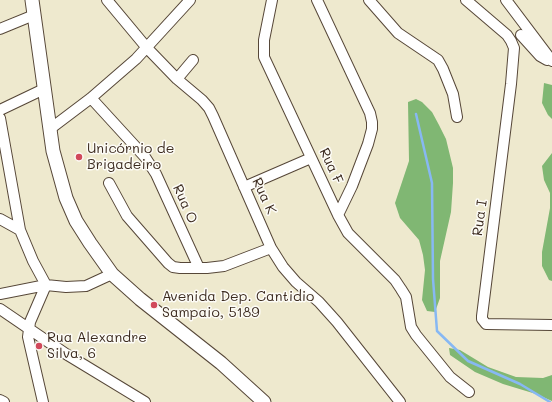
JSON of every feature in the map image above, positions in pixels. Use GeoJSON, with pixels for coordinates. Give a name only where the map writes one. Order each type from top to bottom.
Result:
{"type":"FeatureCollection","features":[{"type":"Feature","properties":{"kind":"main road"},"geometry":{"type":"LineString","coordinates":[[32,0],[53,151],[66,198],[76,221],[90,244],[112,274],[140,299],[222,363],[264,402]]}},
{"type":"Feature","properties":{"kind":"street","name":"Rua K"},"geometry":{"type":"LineString","coordinates":[[107,0],[147,48],[177,79],[202,100],[209,108],[271,248],[288,274],[319,302],[338,322],[400,402]]}},
{"type":"Feature","properties":{"kind":"street"},"geometry":{"type":"LineString","coordinates":[[50,129],[91,98],[147,48],[190,0]]}},
{"type":"Feature","properties":{"kind":"street","name":"Rua F"},"geometry":{"type":"LineString","coordinates":[[272,0],[264,40],[264,57],[338,215],[348,233],[395,280],[402,289],[406,297],[411,327],[416,335],[450,377],[469,392]]}},
{"type":"Feature","properties":{"kind":"street"},"geometry":{"type":"LineString","coordinates":[[317,0],[370,113],[372,122],[372,130],[368,144],[352,186],[338,215]]}},
{"type":"Feature","properties":{"kind":"street"},"geometry":{"type":"LineString","coordinates":[[369,0],[398,33],[438,60],[453,94],[457,117]]}},
{"type":"Feature","properties":{"kind":"street","name":"Rua I"},"geometry":{"type":"LineString","coordinates":[[466,0],[507,35],[514,48],[511,84],[482,319],[486,324],[552,325]]}},
{"type":"Feature","properties":{"kind":"street"},"geometry":{"type":"LineString","coordinates":[[506,0],[552,62]]}},
{"type":"Feature","properties":{"kind":"street"},"geometry":{"type":"LineString","coordinates":[[0,29],[34,16]]}},
{"type":"Feature","properties":{"kind":"street"},"geometry":{"type":"LineString","coordinates":[[522,35],[540,56],[552,62]]}},
{"type":"Feature","properties":{"kind":"street"},"geometry":{"type":"LineString","coordinates":[[177,79],[193,60]]}},
{"type":"Feature","properties":{"kind":"street"},"geometry":{"type":"LineString","coordinates":[[0,110],[44,89]]}},
{"type":"Feature","properties":{"kind":"street","name":"Rua O"},"geometry":{"type":"LineString","coordinates":[[91,98],[145,157],[156,174],[199,268]]}},
{"type":"Feature","properties":{"kind":"street"},"geometry":{"type":"LineString","coordinates":[[0,118],[20,230],[33,261],[46,285]]}},
{"type":"Feature","properties":{"kind":"street"},"geometry":{"type":"LineString","coordinates":[[244,187],[311,158]]}},
{"type":"Feature","properties":{"kind":"street"},"geometry":{"type":"LineString","coordinates":[[109,183],[127,216],[173,267],[207,268],[224,266],[271,248]]}},
{"type":"Feature","properties":{"kind":"street"},"geometry":{"type":"LineString","coordinates":[[0,219],[20,230]]}},
{"type":"Feature","properties":{"kind":"street"},"geometry":{"type":"LineString","coordinates":[[0,294],[46,285],[66,287],[86,286],[112,274]]}},
{"type":"Feature","properties":{"kind":"street"},"geometry":{"type":"LineString","coordinates":[[43,402],[28,337],[28,328],[46,285]]}},
{"type":"Feature","properties":{"kind":"street"},"geometry":{"type":"LineString","coordinates":[[0,309],[66,354],[145,402]]}},
{"type":"Feature","properties":{"kind":"street"},"geometry":{"type":"LineString","coordinates":[[0,400],[4,402]]}},
{"type":"Feature","properties":{"kind":"green space"},"geometry":{"type":"Polygon","coordinates":[[[544,83],[552,85],[552,119],[548,115],[542,103],[544,83]]]}},
{"type":"Feature","properties":{"kind":"green space"},"geometry":{"type":"Polygon","coordinates":[[[416,99],[422,102],[432,112],[439,125],[446,139],[453,168],[451,212],[440,261],[440,298],[435,312],[427,311],[422,300],[425,270],[419,240],[400,218],[395,203],[409,161],[408,102],[416,99]]]}},
{"type":"Feature","properties":{"kind":"green space"},"geometry":{"type":"Polygon","coordinates":[[[552,153],[552,281],[549,280],[542,266],[542,252],[550,208],[550,193],[544,180],[542,166],[552,153]]]}},
{"type":"Feature","properties":{"kind":"green space"},"geometry":{"type":"Polygon","coordinates":[[[449,348],[460,350],[488,367],[516,377],[543,378],[552,375],[552,401],[536,394],[503,384],[475,372],[450,355],[449,348]]]}},
{"type":"Feature","properties":{"kind":"waterway"},"geometry":{"type":"LineString","coordinates":[[416,114],[432,183],[433,279],[437,331],[468,361],[520,384],[550,402]]}},
{"type":"Feature","properties":{"kind":"place","name":"Unicórnio de Brigadeiro"},"geometry":{"type":"Point","coordinates":[79,157]}},
{"type":"Feature","properties":{"kind":"place","name":"Avenida Dep. Cantidio Sampaio, 5189"},"geometry":{"type":"Point","coordinates":[154,305]}},
{"type":"Feature","properties":{"kind":"place","name":"Rua Alexandre Silva, 6"},"geometry":{"type":"Point","coordinates":[39,346]}}]}
